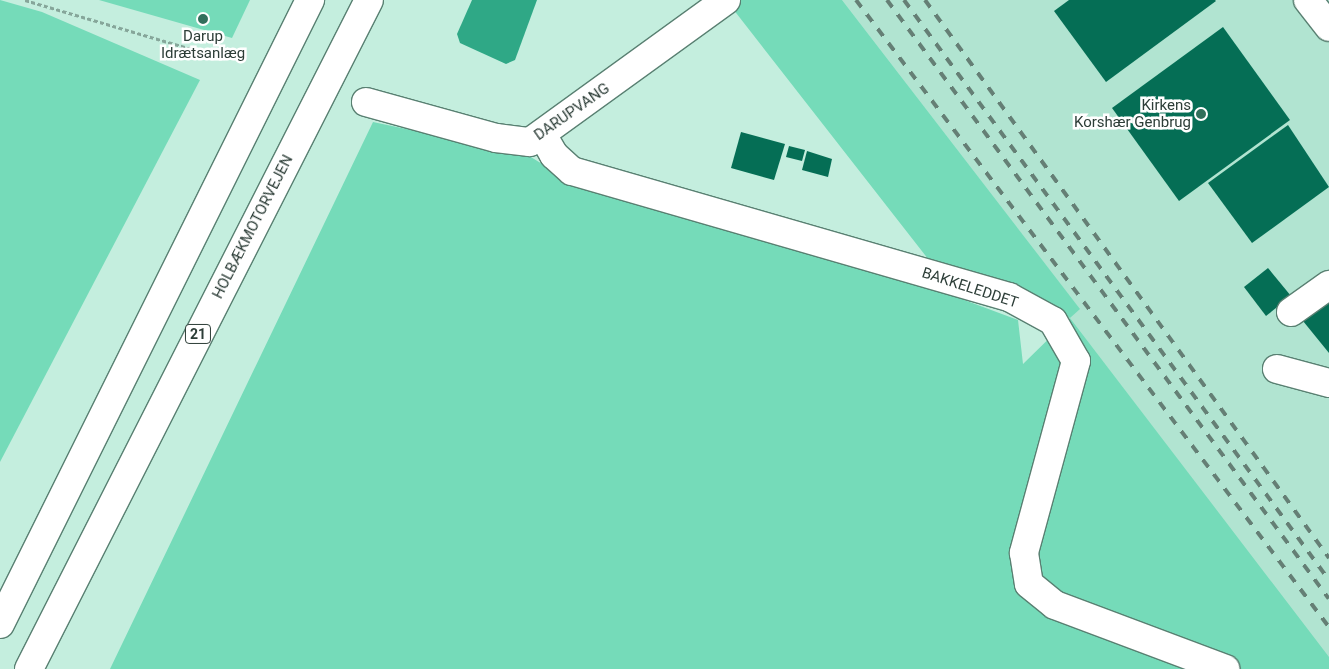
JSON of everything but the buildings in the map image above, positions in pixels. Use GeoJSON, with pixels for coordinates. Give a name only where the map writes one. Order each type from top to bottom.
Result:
{"type":"FeatureCollection","features":[{"type":"Feature","properties":{"kind":"main road"},"geometry":{"type":"LineString","coordinates":[[0,624],[310,0]]}},
{"type":"Feature","properties":{"kind":"main road","name":"HOLBÆKMOTORVEJEN"},"geometry":{"type":"LineString","coordinates":[[29,669],[369,0]]}},
{"type":"Feature","properties":{"kind":"main road","name":"DARUPVANG"},"geometry":{"type":"LineString","coordinates":[[366,102],[496,138],[530,142],[543,136],[726,0]]}},
{"type":"Feature","properties":{"kind":"main road"},"geometry":{"type":"LineString","coordinates":[[1308,0],[1329,28]]}},
{"type":"Feature","properties":{"kind":"main road","name":"BAKKELEDDET"},"geometry":{"type":"LineString","coordinates":[[543,136],[554,155],[572,171],[1009,297],[1054,321],[1076,361],[1024,553],[1029,584],[1055,605],[1225,669]]}},
{"type":"Feature","properties":{"kind":"main road"},"geometry":{"type":"LineString","coordinates":[[1291,312],[1329,285]]}},
{"type":"Feature","properties":{"kind":"main road"},"geometry":{"type":"LineString","coordinates":[[1277,369],[1329,383]]}},
{"type":"Feature","properties":{"kind":"path"},"geometry":{"type":"LineString","coordinates":[[25,0],[219,57]]}},
{"type":"Feature","properties":{"kind":"shaded area"},"geometry":{"type":"Polygon","coordinates":[[[0,0],[42,12],[200,80],[0,462],[0,0]]]}},
{"type":"Feature","properties":{"kind":"shaded area","name":"Darup Idrætsanlæg"},"geometry":{"type":"Polygon","coordinates":[[[99,0],[250,0],[232,38],[99,0]]]}},
{"type":"Feature","properties":{"kind":"shaded area"},"geometry":{"type":"Polygon","coordinates":[[[472,0],[537,0],[515,60],[506,64],[460,43],[457,34],[472,0]]]}},
{"type":"Feature","properties":{"kind":"shaded area"},"geometry":{"type":"Polygon","coordinates":[[[726,0],[842,0],[1080,309],[1070,318],[1021,291],[932,264],[726,0]]]}},
{"type":"Feature","properties":{"kind":"shaded area"},"geometry":{"type":"Polygon","coordinates":[[[842,0],[1329,0],[1329,659],[1070,318],[1079,308],[842,0]]]}},
{"type":"Feature","properties":{"kind":"shaded area"},"geometry":{"type":"Polygon","coordinates":[[[373,122],[526,154],[568,180],[881,269],[1018,320],[1023,364],[1070,318],[1329,657],[1329,669],[110,669],[373,122]]]}},
{"type":"Feature","properties":{"kind":"railway"},"geometry":{"type":"LineString","coordinates":[[856,0],[1329,627]]}},
{"type":"Feature","properties":{"kind":"railway"},"geometry":{"type":"LineString","coordinates":[[887,0],[1329,599]]}},
{"type":"Feature","properties":{"kind":"railway"},"geometry":{"type":"LineString","coordinates":[[904,0],[1329,580]]}},
{"type":"Feature","properties":{"kind":"railway"},"geometry":{"type":"LineString","coordinates":[[925,0],[1329,558]]}},
{"type":"Feature","properties":{"kind":"place","name":"Darup Idrætsanlæg"},"geometry":{"type":"Point","coordinates":[203,19]}},
{"type":"Feature","properties":{"kind":"place","name":"Kirkens Korshær Genbrug"},"geometry":{"type":"Point","coordinates":[1201,114]}}]}
